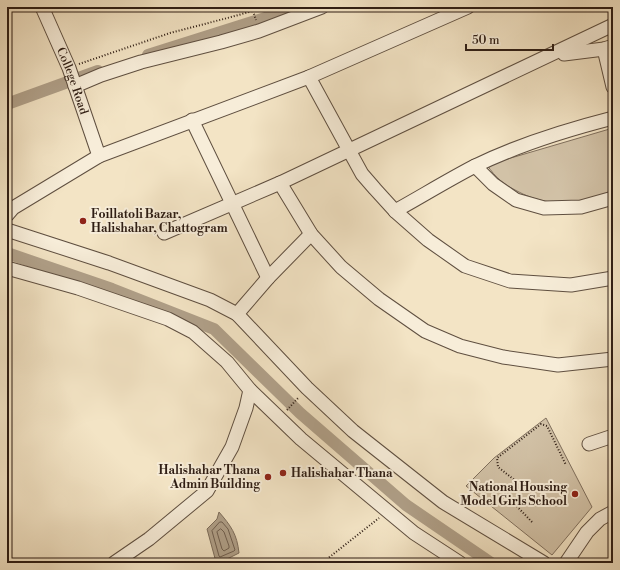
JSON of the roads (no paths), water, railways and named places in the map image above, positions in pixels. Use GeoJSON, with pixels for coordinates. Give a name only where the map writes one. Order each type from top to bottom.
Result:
{"type":"FeatureCollection","features":[{"type":"Feature","properties":{"kind":"street","name":"College Road"},"geometry":{"type":"LineString","coordinates":[[42,7],[69,69],[99,156]]}},
{"type":"Feature","properties":{"kind":"street"},"geometry":{"type":"LineString","coordinates":[[75,85],[100,75],[141,62],[221,42],[259,30],[322,7]]}},
{"type":"Feature","properties":{"kind":"street"},"geometry":{"type":"LineString","coordinates":[[7,214],[13,208],[99,156],[308,77],[468,7]]}},
{"type":"Feature","properties":{"kind":"street"},"geometry":{"type":"LineString","coordinates":[[164,233],[280,183],[613,25]]}},
{"type":"Feature","properties":{"kind":"street"},"geometry":{"type":"LineString","coordinates":[[552,55],[608,47],[613,87]]}},
{"type":"Feature","properties":{"kind":"street"},"geometry":{"type":"LineString","coordinates":[[308,77],[362,174],[395,211],[428,240],[465,266],[510,281],[571,285],[613,278]]}},
{"type":"Feature","properties":{"kind":"street"},"geometry":{"type":"LineString","coordinates":[[395,211],[475,166],[517,148],[613,118]]}},
{"type":"Feature","properties":{"kind":"street"},"geometry":{"type":"LineString","coordinates":[[192,120],[268,278]]}},
{"type":"Feature","properties":{"kind":"street"},"geometry":{"type":"LineString","coordinates":[[475,166],[493,184],[516,200],[544,208],[581,207],[613,198]]}},
{"type":"Feature","properties":{"kind":"street"},"geometry":{"type":"LineString","coordinates":[[280,183],[311,234],[341,267],[379,299],[425,331],[460,346],[503,357],[558,365],[613,359]]}},
{"type":"Feature","properties":{"kind":"street"},"geometry":{"type":"LineString","coordinates":[[7,230],[110,263],[210,300],[237,314],[307,388],[353,431],[443,502],[544,563]]}},
{"type":"Feature","properties":{"kind":"street"},"geometry":{"type":"LineString","coordinates":[[237,314],[268,278],[311,234]]}},
{"type":"Feature","properties":{"kind":"street"},"geometry":{"type":"LineString","coordinates":[[7,268],[78,288],[168,319],[193,332],[227,362],[250,390],[300,439],[414,533],[460,563]]}},
{"type":"Feature","properties":{"kind":"street"},"geometry":{"type":"LineString","coordinates":[[114,563],[149,539],[207,492],[232,447],[246,408],[250,390]]}},
{"type":"Feature","properties":{"kind":"street"},"geometry":{"type":"LineString","coordinates":[[589,444],[613,436]]}},
{"type":"Feature","properties":{"kind":"street"},"geometry":{"type":"LineString","coordinates":[[566,563],[587,532],[600,519],[613,512]]}},
{"type":"Feature","properties":{"kind":"water"},"geometry":{"type":"Polygon","coordinates":[[[219,512],[233,531],[237,541],[239,553],[225,560],[216,562],[207,529],[217,519],[219,512]]]}},
{"type":"Feature","properties":{"kind":"waterway"},"geometry":{"type":"LineString","coordinates":[[148,55],[300,7]]}},
{"type":"Feature","properties":{"kind":"waterway"},"geometry":{"type":"LineString","coordinates":[[7,104],[98,71]]}},
{"type":"Feature","properties":{"kind":"waterway"},"geometry":{"type":"LineString","coordinates":[[7,253],[112,289],[214,329],[300,413],[406,505],[491,563]]}},
{"type":"Feature","properties":{"kind":"place","name":"Foillatoli Bazar, Halishahar, Chattogram"},"geometry":{"type":"Point","coordinates":[83,221]}},
{"type":"Feature","properties":{"kind":"place","name":"Halishahar Thana"},"geometry":{"type":"Point","coordinates":[283,473]}},
{"type":"Feature","properties":{"kind":"place","name":"Halishahar Thana Admin Building"},"geometry":{"type":"Point","coordinates":[268,477]}},
{"type":"Feature","properties":{"kind":"place","name":"National Housing Model Girls School"},"geometry":{"type":"Point","coordinates":[575,494]}}]}
